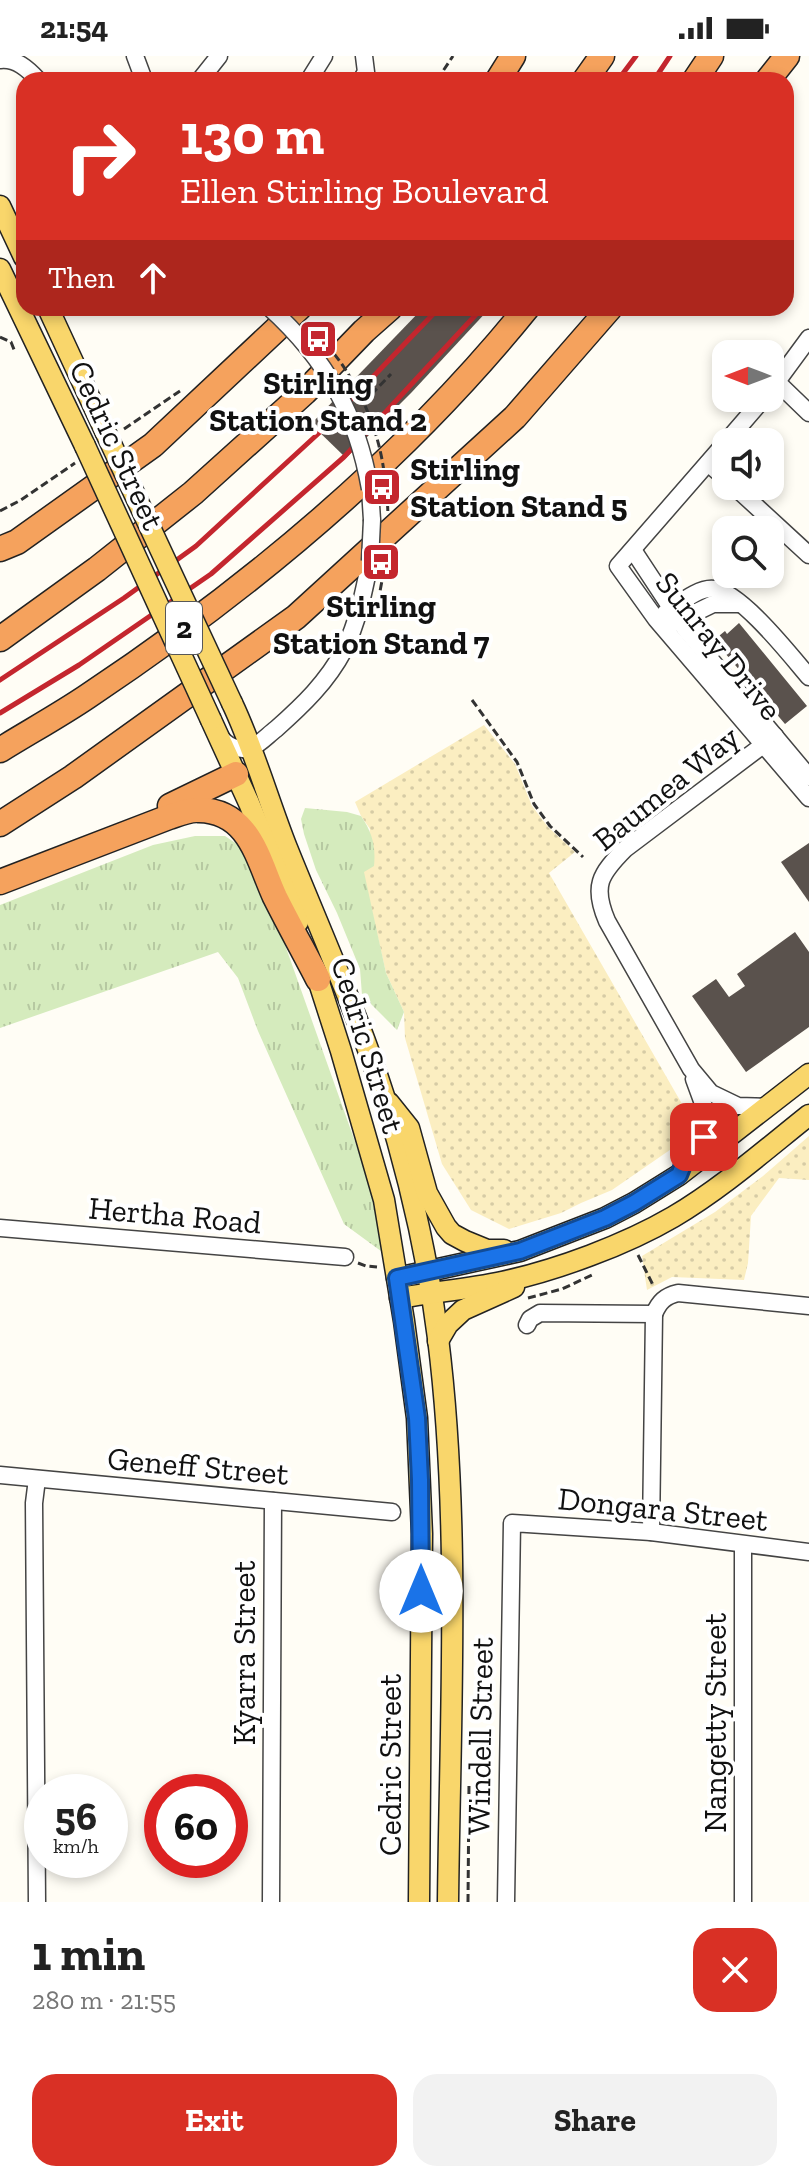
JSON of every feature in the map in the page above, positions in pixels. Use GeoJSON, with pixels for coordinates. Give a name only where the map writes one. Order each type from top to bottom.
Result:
{"type":"FeatureCollection","features":[{"type":"Feature","properties":{"kind":"highway"},"geometry":{"type":"LineString","coordinates":[[774,72],[787,56]]}},
{"type":"Feature","properties":{"kind":"highway"},"geometry":{"type":"LineString","coordinates":[[0,549],[17,542],[153,445],[290,316]]}},
{"type":"Feature","properties":{"kind":"highway"},"geometry":{"type":"LineString","coordinates":[[0,639],[97,569],[193,493],[305,392],[381,316]]}},
{"type":"Feature","properties":{"kind":"highway","name":"2"},"geometry":{"type":"LineString","coordinates":[[0,750],[87,697],[278,556],[420,427],[475,370],[520,316]]}},
{"type":"Feature","properties":{"kind":"highway"},"geometry":{"type":"LineString","coordinates":[[0,824],[73,777],[296,617],[515,417],[603,316]]}},
{"type":"Feature","properties":{"kind":"highway"},"geometry":{"type":"LineString","coordinates":[[0,768],[87,697]]}},
{"type":"Feature","properties":{"kind":"highway"},"geometry":{"type":"LineString","coordinates":[[128,833],[251,757]]}},
{"type":"Feature","properties":{"kind":"highway"},"geometry":{"type":"LineString","coordinates":[[0,882],[169,817],[198,809],[224,815],[243,829],[254,845],[274,895],[318,979]]}},
{"type":"Feature","properties":{"kind":"main road"},"geometry":{"type":"LineString","coordinates":[[0,206],[16,240]]}},
{"type":"Feature","properties":{"kind":"main road","name":"Cedric Street"},"geometry":{"type":"LineString","coordinates":[[0,269],[16,303]]}},
{"type":"Feature","properties":{"kind":"main road","name":"Cedric Street"},"geometry":{"type":"LineString","coordinates":[[22,316],[211,720],[251,757],[286,890],[318,979],[384,1200],[393,1281],[417,1418],[422,1534],[419,1902]]}},
{"type":"Feature","properties":{"kind":"main road","name":"Cedric Street"},"geometry":{"type":"LineString","coordinates":[[52,316],[115,430],[235,710],[384,1097],[411,1197],[438,1341],[450,1475],[448,1902]]}},
{"type":"Feature","properties":{"kind":"main road"},"geometry":{"type":"LineString","coordinates":[[393,1281],[520,1251],[605,1218],[679,1175],[809,1074]]}},
{"type":"Feature","properties":{"kind":"main road"},"geometry":{"type":"LineString","coordinates":[[384,1097],[409,1128],[427,1193],[452,1234],[487,1250],[520,1251]]}},
{"type":"Feature","properties":{"kind":"main road"},"geometry":{"type":"LineString","coordinates":[[438,1341],[448,1324],[463,1310],[671,1218],[717,1188],[809,1115]]}},
{"type":"Feature","properties":{"kind":"main road"},"geometry":{"type":"LineString","coordinates":[[393,1281],[431,1292],[503,1282],[576,1260]]}},
{"type":"Feature","properties":{"kind":"street"},"geometry":{"type":"LineString","coordinates":[[206,72],[219,56]]}},
{"type":"Feature","properties":{"kind":"street"},"geometry":{"type":"LineString","coordinates":[[0,60],[8,59],[31,72]]}},
{"type":"Feature","properties":{"kind":"street"},"geometry":{"type":"LineString","coordinates":[[251,757],[329,675],[345,647],[363,597],[371,548],[372,506],[367,469],[358,437],[341,395],[324,366],[279,316]]}},
{"type":"Feature","properties":{"kind":"street"},"geometry":{"type":"LineString","coordinates":[[784,373],[809,338]]}},
{"type":"Feature","properties":{"kind":"street"},"geometry":{"type":"LineString","coordinates":[[784,394],[809,413]]}},
{"type":"Feature","properties":{"kind":"street"},"geometry":{"type":"LineString","coordinates":[[738,428],[752,412]]}},
{"type":"Feature","properties":{"kind":"street"},"geometry":{"type":"LineString","coordinates":[[633,550],[712,458]]}},
{"type":"Feature","properties":{"kind":"street"},"geometry":{"type":"LineString","coordinates":[[708,463],[712,467]]}},
{"type":"Feature","properties":{"kind":"street"},"geometry":{"type":"LineString","coordinates":[[750,500],[809,555]]}},
{"type":"Feature","properties":{"kind":"street","name":"Sunray Drive"},"geometry":{"type":"LineString","coordinates":[[668,619],[633,550],[618,566],[668,619],[769,740],[809,798]]}},
{"type":"Feature","properties":{"kind":"street"},"geometry":{"type":"LineString","coordinates":[[668,619],[693,595],[714,589],[725,593],[767,628],[809,677]]}},
{"type":"Feature","properties":{"kind":"street","name":"Sunray Drive"},"geometry":{"type":"LineString","coordinates":[[769,740],[809,777]]}},
{"type":"Feature","properties":{"kind":"street","name":"Baumea Way"},"geometry":{"type":"LineString","coordinates":[[691,1069],[607,921],[601,906],[600,888],[606,868],[625,849],[769,740]]}},
{"type":"Feature","properties":{"kind":"street"},"geometry":{"type":"LineString","coordinates":[[691,1069],[711,1093],[738,1106],[768,1107]]}},
{"type":"Feature","properties":{"kind":"street"},"geometry":{"type":"LineString","coordinates":[[679,1175],[687,1155],[704,1137],[707,1122],[691,1069]]}},
{"type":"Feature","properties":{"kind":"street","name":"Hertha Road"},"geometry":{"type":"LineString","coordinates":[[0,1228],[345,1257]]}},
{"type":"Feature","properties":{"kind":"street"},"geometry":{"type":"LineString","coordinates":[[651,1532],[654,1314],[658,1305],[664,1298],[678,1293],[809,1306]]}},
{"type":"Feature","properties":{"kind":"street"},"geometry":{"type":"LineString","coordinates":[[527,1325],[540,1313],[654,1314]]}},
{"type":"Feature","properties":{"kind":"street","name":"Geneff Street"},"geometry":{"type":"LineString","coordinates":[[0,1475],[392,1512]]}},
{"type":"Feature","properties":{"kind":"street"},"geometry":{"type":"LineString","coordinates":[[37,1479],[34,1503],[37,1902]]}},
{"type":"Feature","properties":{"kind":"street","name":"Kyarra Street"},"geometry":{"type":"LineString","coordinates":[[271,1902],[273,1501]]}},
{"type":"Feature","properties":{"kind":"street","name":"Dongara Street"},"geometry":{"type":"LineString","coordinates":[[512,1523],[651,1532],[809,1552]]}},
{"type":"Feature","properties":{"kind":"street","name":"Windell Street"},"geometry":{"type":"LineString","coordinates":[[506,1902],[512,1523]]}},
{"type":"Feature","properties":{"kind":"street","name":"Nangetty Street"},"geometry":{"type":"LineString","coordinates":[[743,1545],[743,1902]]}},
{"type":"Feature","properties":{"kind":"path"},"geometry":{"type":"LineString","coordinates":[[0,337],[11,342],[15,352]]}},
{"type":"Feature","properties":{"kind":"path"},"geometry":{"type":"LineString","coordinates":[[363,403],[391,374]]}},
{"type":"Feature","properties":{"kind":"path"},"geometry":{"type":"LineString","coordinates":[[115,430],[191,383]]}},
{"type":"Feature","properties":{"kind":"path"},"geometry":{"type":"LineString","coordinates":[[0,511],[21,500],[86,451]]}},
{"type":"Feature","properties":{"kind":"path"},"geometry":{"type":"LineString","coordinates":[[472,700],[517,762],[534,804],[550,826],[583,857]]}},
{"type":"Feature","properties":{"kind":"path"},"geometry":{"type":"LineString","coordinates":[[638,1255],[654,1287]]}},
{"type":"Feature","properties":{"kind":"path"},"geometry":{"type":"LineString","coordinates":[[345,1257],[393,1281]]}},
{"type":"Feature","properties":{"kind":"sand"},"geometry":{"type":"Polygon","coordinates":[[[484,725],[515,764],[532,806],[548,827],[575,852],[549,873],[693,1123],[680,1143],[612,1190],[561,1213],[509,1229],[471,1210],[442,1164],[405,1038],[404,1012],[386,973],[363,872],[370,829],[355,802],[484,725]]]}},
{"type":"Feature","properties":{"kind":"sand"},"geometry":{"type":"Polygon","coordinates":[[[809,1136],[809,1180],[779,1178],[751,1216],[744,1280],[672,1277],[647,1290],[642,1256],[715,1212],[809,1136]]]}},
{"type":"Feature","properties":{"kind":"green space"},"geometry":{"type":"Polygon","coordinates":[[[305,808],[361,816],[370,834],[374,846],[374,866],[364,872],[386,973],[404,1012],[397,1030],[362,995],[360,969],[316,870],[304,834],[301,819],[305,808]]]}},
{"type":"Feature","properties":{"kind":"green space"},"geometry":{"type":"Polygon","coordinates":[[[195,836],[225,836],[243,848],[279,928],[369,1181],[385,1254],[344,1224],[258,1031],[238,978],[218,952],[0,1028],[0,905],[153,845],[195,836]]]}},
{"type":"Feature","properties":{"kind":"building"},"geometry":{"type":"Polygon","coordinates":[[[415,316],[483,316],[346,458],[311,424],[415,316]]]}},
{"type":"Feature","properties":{"kind":"building"},"geometry":{"type":"Polygon","coordinates":[[[739,623],[807,706],[785,724],[714,640],[739,623]]]}},
{"type":"Feature","properties":{"kind":"building"},"geometry":{"type":"Polygon","coordinates":[[[809,843],[809,902],[781,862],[809,843]]]}},
{"type":"Feature","properties":{"kind":"building"},"geometry":{"type":"Polygon","coordinates":[[[795,932],[809,952],[809,1027],[746,1072],[692,996],[716,979],[729,997],[745,986],[737,974],[795,932]]]}},
{"type":"Feature","properties":{"kind":"railway"},"geometry":{"type":"LineString","coordinates":[[624,72],[636,56]]}},
{"type":"Feature","properties":{"kind":"railway"},"geometry":{"type":"LineString","coordinates":[[659,72],[670,56]]}},
{"type":"Feature","properties":{"kind":"railway"},"geometry":{"type":"LineString","coordinates":[[0,680],[196,546],[320,432],[431,316]]}},
{"type":"Feature","properties":{"kind":"railway"},"geometry":{"type":"LineString","coordinates":[[0,713],[79,665],[211,574],[344,457],[475,316]]}},
{"type":"Feature","properties":{"kind":"place","name":"Stirling Station Stand 2"},"geometry":{"type":"Point","coordinates":[318,339]}},
{"type":"Feature","properties":{"kind":"place","name":"Stirling Station Stand 5"},"geometry":{"type":"Point","coordinates":[382,487]}},
{"type":"Feature","properties":{"kind":"place","name":"Stirling Station Stand 7"},"geometry":{"type":"Point","coordinates":[381,562]}},
{"type":"Feature","properties":{"kind":"route"},"geometry":{"type":"LineString","coordinates":[[421,1591],[417,1418],[397,1278],[520,1251],[605,1218],[679,1175],[687,1155],[704,1137]]}}]}
